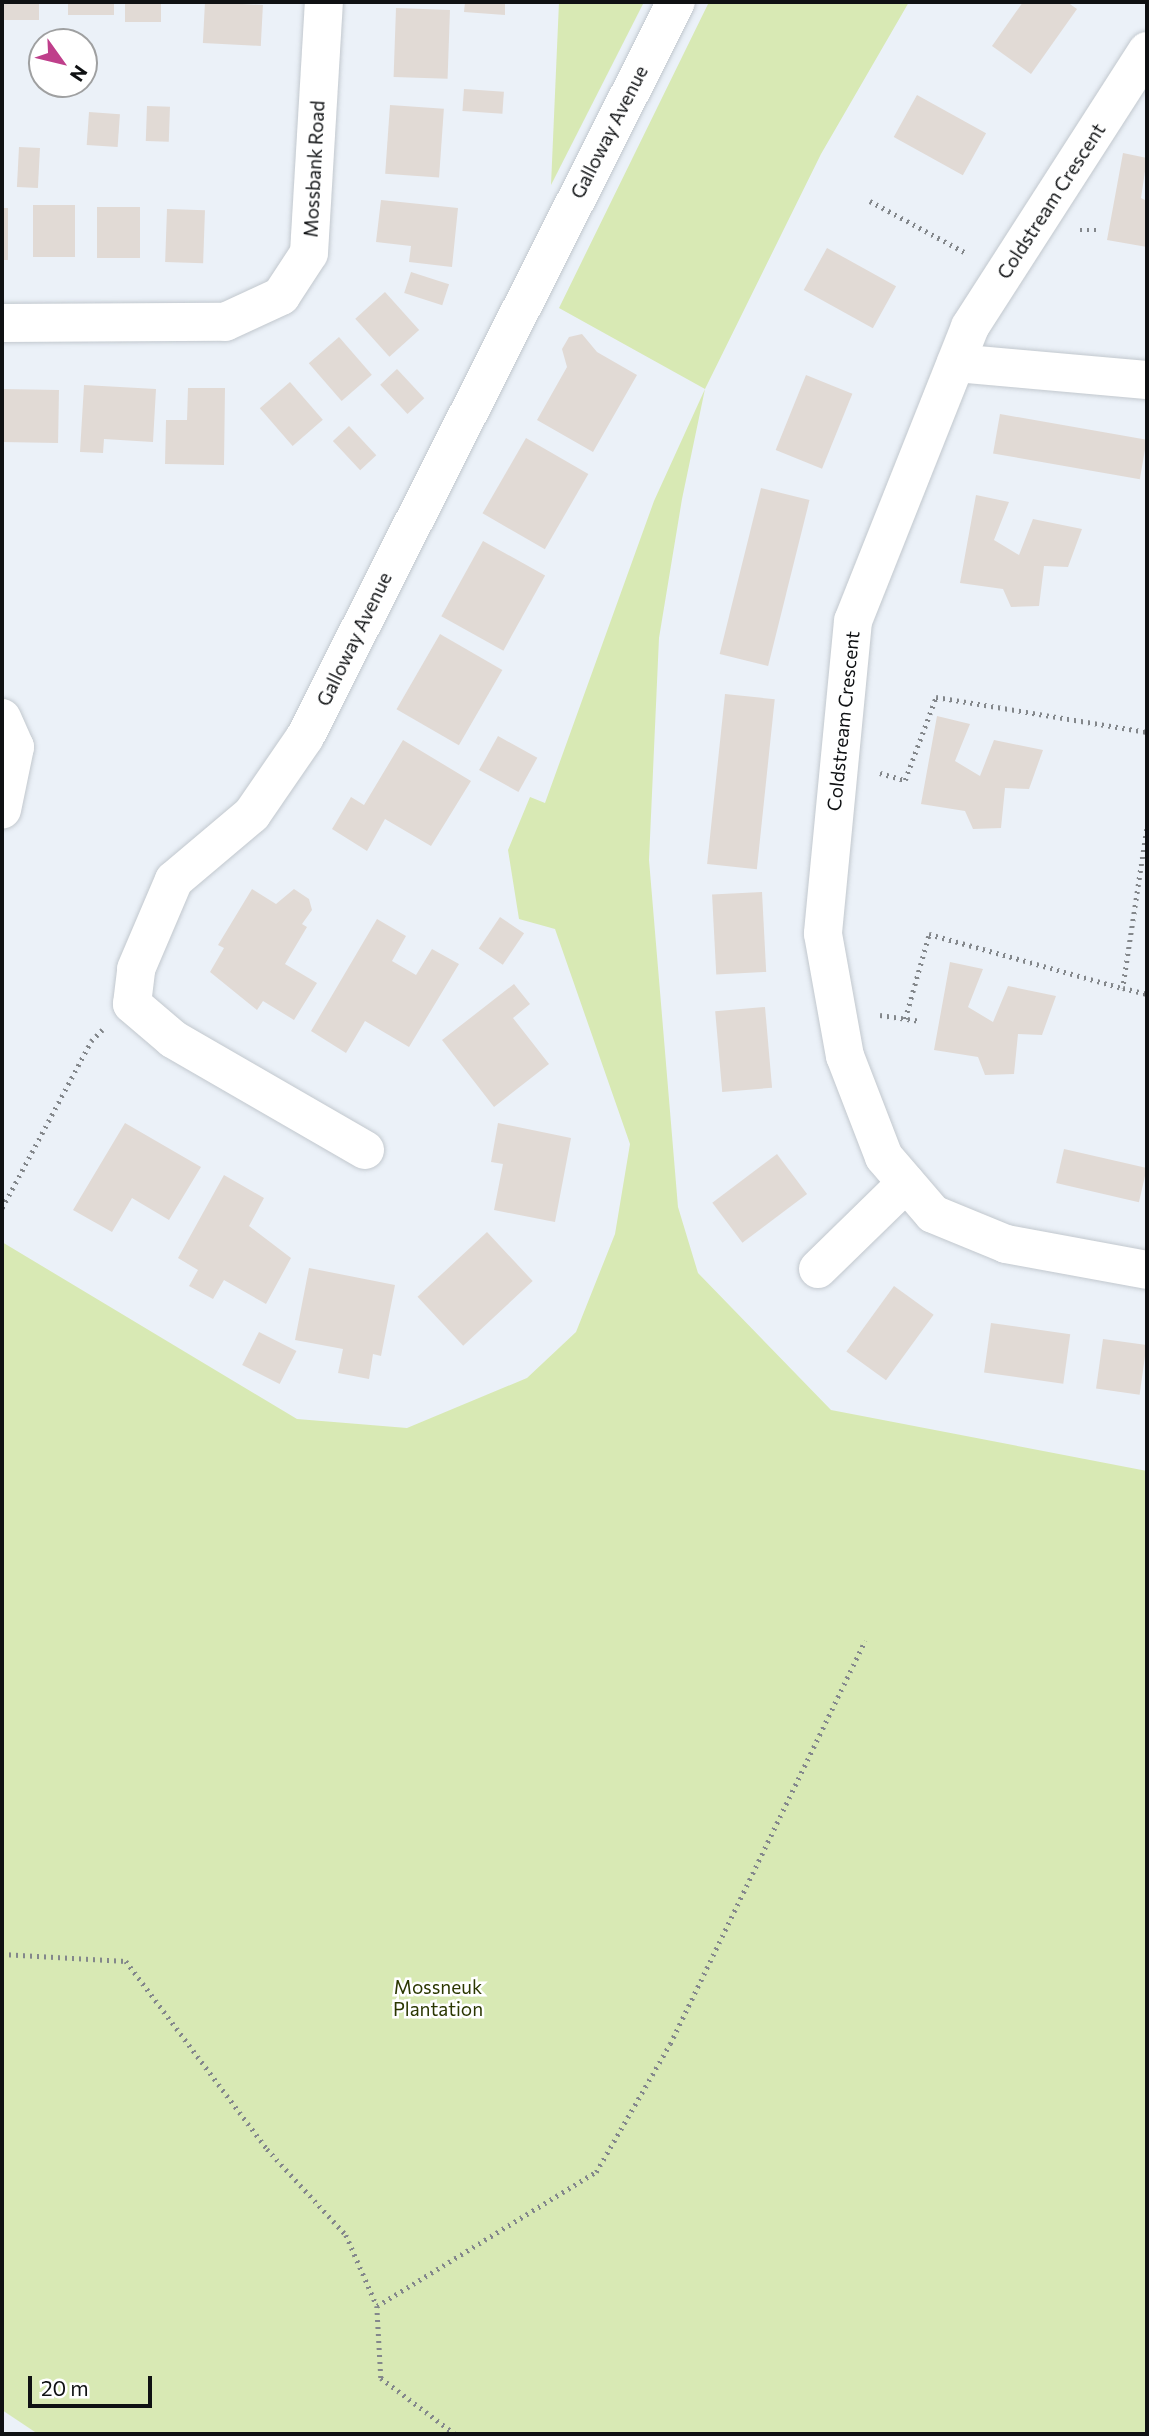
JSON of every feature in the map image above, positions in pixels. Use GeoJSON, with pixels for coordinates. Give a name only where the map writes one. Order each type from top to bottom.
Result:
{"type":"FeatureCollection","features":[{"type":"Feature","properties":{"kind":"street","name":"Mossbank Road"},"geometry":{"type":"LineString","coordinates":[[2,323],[225,322],[281,296],[309,253],[324,2]]}},
{"type":"Feature","properties":{"kind":"street","name":"Galloway Avenue"},"geometry":{"type":"LineString","coordinates":[[132,1004],[136,969],[174,880],[252,814],[305,737],[676,2]]}},
{"type":"Feature","properties":{"kind":"street","name":"Coldstream Crescent"},"geometry":{"type":"LineString","coordinates":[[1147,51],[1004,274],[956,363],[853,621],[823,934],[845,1056],[884,1157],[933,1214],[1006,1244],[1147,1270]]}},
{"type":"Feature","properties":{"kind":"street"},"geometry":{"type":"LineString","coordinates":[[956,363],[1147,380]]}},
{"type":"Feature","properties":{"kind":"street"},"geometry":{"type":"LineString","coordinates":[[2,718],[15,747],[2,810]]}},
{"type":"Feature","properties":{"kind":"street"},"geometry":{"type":"LineString","coordinates":[[132,1004],[173,1039],[365,1150]]}},
{"type":"Feature","properties":{"kind":"street"},"geometry":{"type":"LineString","coordinates":[[818,1269],[906,1183]]}},
{"type":"Feature","properties":{"kind":"path"},"geometry":{"type":"LineString","coordinates":[[870,201],[1004,274]]}},
{"type":"Feature","properties":{"kind":"path"},"geometry":{"type":"LineString","coordinates":[[839,763],[905,780],[936,697],[1147,732]]}},
{"type":"Feature","properties":{"kind":"path"},"geometry":{"type":"LineString","coordinates":[[1123,988],[1147,829]]}},
{"type":"Feature","properties":{"kind":"path"},"geometry":{"type":"LineString","coordinates":[[905,1019],[929,934],[1147,994]]}},
{"type":"Feature","properties":{"kind":"path"},"geometry":{"type":"LineString","coordinates":[[2,1208],[91,1041],[132,1004]]}},
{"type":"Feature","properties":{"kind":"path"},"geometry":{"type":"LineString","coordinates":[[377,2306],[596,2172],[670,2044],[866,1641]]}},
{"type":"Feature","properties":{"kind":"path"},"geometry":{"type":"LineString","coordinates":[[2,1954],[126,1961],[267,2149],[346,2235],[377,2306],[381,2378],[455,2434]]}},
{"type":"Feature","properties":{"kind":"green space"},"geometry":{"type":"Polygon","coordinates":[[[559,2],[644,2],[551,185],[559,2]]]}},
{"type":"Feature","properties":{"kind":"green space"},"geometry":{"type":"Polygon","coordinates":[[[709,2],[909,2],[821,154],[705,389],[559,308],[709,2]]]}},
{"type":"Feature","properties":{"kind":"green space","name":"Mossneuk Plantation"},"geometry":{"type":"Polygon","coordinates":[[[705,389],[682,499],[659,638],[649,860],[678,1207],[698,1273],[831,1410],[1147,1471],[1147,2434],[38,2434],[2,2410],[2,1242],[297,1419],[407,1428],[527,1378],[576,1332],[615,1234],[630,1144],[555,929],[519,919],[508,850],[530,797],[545,803],[654,501],[705,389]]]}},
{"type":"Feature","properties":{"kind":"building"},"geometry":{"type":"Polygon","coordinates":[[[2,2],[39,2],[39,20],[2,20],[2,2]]]}},
{"type":"Feature","properties":{"kind":"building"},"geometry":{"type":"Polygon","coordinates":[[[68,2],[114,2],[114,15],[68,15],[68,2]]]}},
{"type":"Feature","properties":{"kind":"building"},"geometry":{"type":"Polygon","coordinates":[[[125,2],[161,2],[161,22],[125,22],[125,2]]]}},
{"type":"Feature","properties":{"kind":"building"},"geometry":{"type":"Polygon","coordinates":[[[205,2],[263,5],[261,46],[203,43],[205,2]]]}},
{"type":"Feature","properties":{"kind":"building"},"geometry":{"type":"Polygon","coordinates":[[[465,2],[505,2],[505,15],[464,12],[465,2]]]}},
{"type":"Feature","properties":{"kind":"building"},"geometry":{"type":"Polygon","coordinates":[[[1023,2],[1067,2],[1077,9],[1031,74],[992,46],[1023,2]]]}},
{"type":"Feature","properties":{"kind":"building"},"geometry":{"type":"Polygon","coordinates":[[[396,8],[450,10],[448,79],[394,77],[396,8]]]}},
{"type":"Feature","properties":{"kind":"building"},"geometry":{"type":"Polygon","coordinates":[[[464,89],[504,92],[502,114],[462,111],[464,89]]]}},
{"type":"Feature","properties":{"kind":"building"},"geometry":{"type":"Polygon","coordinates":[[[917,95],[986,133],[963,175],[894,137],[917,95]]]}},
{"type":"Feature","properties":{"kind":"building"},"geometry":{"type":"Polygon","coordinates":[[[390,105],[444,109],[439,178],[385,174],[390,105]]]}},
{"type":"Feature","properties":{"kind":"building"},"geometry":{"type":"Polygon","coordinates":[[[147,106],[170,107],[169,142],[146,141],[147,106]]]}},
{"type":"Feature","properties":{"kind":"building"},"geometry":{"type":"Polygon","coordinates":[[[89,112],[120,114],[118,147],[87,145],[89,112]]]}},
{"type":"Feature","properties":{"kind":"building"},"geometry":{"type":"Polygon","coordinates":[[[19,147],[40,148],[38,188],[17,187],[19,147]]]}},
{"type":"Feature","properties":{"kind":"building"},"geometry":{"type":"Polygon","coordinates":[[[1123,153],[1147,158],[1141,198],[1147,201],[1147,247],[1107,240],[1123,153]]]}},
{"type":"Feature","properties":{"kind":"building"},"geometry":{"type":"Polygon","coordinates":[[[381,200],[458,208],[452,267],[409,262],[411,246],[376,242],[381,200]]]}},
{"type":"Feature","properties":{"kind":"building"},"geometry":{"type":"Polygon","coordinates":[[[33,205],[75,205],[75,257],[33,257],[33,205]]]}},
{"type":"Feature","properties":{"kind":"building"},"geometry":{"type":"Polygon","coordinates":[[[97,207],[140,207],[140,258],[97,258],[97,207]]]}},
{"type":"Feature","properties":{"kind":"building"},"geometry":{"type":"Polygon","coordinates":[[[2,208],[8,208],[8,260],[2,260],[2,208]]]}},
{"type":"Feature","properties":{"kind":"building"},"geometry":{"type":"Polygon","coordinates":[[[167,209],[205,210],[203,263],[165,262],[167,209]]]}},
{"type":"Feature","properties":{"kind":"building"},"geometry":{"type":"Polygon","coordinates":[[[827,248],[896,286],[873,328],[804,290],[827,248]]]}},
{"type":"Feature","properties":{"kind":"building"},"geometry":{"type":"Polygon","coordinates":[[[411,272],[449,284],[442,305],[404,293],[411,272]]]}},
{"type":"Feature","properties":{"kind":"building"},"geometry":{"type":"Polygon","coordinates":[[[385,292],[419,330],[389,357],[355,319],[385,292]]]}},
{"type":"Feature","properties":{"kind":"building"},"geometry":{"type":"Polygon","coordinates":[[[582,334],[597,352],[637,375],[593,452],[537,420],[567,367],[562,349],[569,337],[582,334]]]}},
{"type":"Feature","properties":{"kind":"building"},"geometry":{"type":"Polygon","coordinates":[[[339,337],[372,375],[342,401],[309,363],[339,337]]]}},
{"type":"Feature","properties":{"kind":"building"},"geometry":{"type":"Polygon","coordinates":[[[397,369],[424,398],[407,414],[380,385],[397,369]]]}},
{"type":"Feature","properties":{"kind":"building"},"geometry":{"type":"Polygon","coordinates":[[[806,375],[852,394],[822,469],[776,450],[806,375]]]}},
{"type":"Feature","properties":{"kind":"building"},"geometry":{"type":"Polygon","coordinates":[[[290,382],[323,420],[293,446],[260,408],[290,382]]]}},
{"type":"Feature","properties":{"kind":"building"},"geometry":{"type":"Polygon","coordinates":[[[84,385],[156,389],[153,442],[104,439],[103,453],[80,452],[84,385]]]}},
{"type":"Feature","properties":{"kind":"building"},"geometry":{"type":"Polygon","coordinates":[[[188,388],[225,388],[224,465],[165,464],[166,420],[187,420],[188,388]]]}},
{"type":"Feature","properties":{"kind":"building"},"geometry":{"type":"Polygon","coordinates":[[[2,389],[59,390],[58,443],[2,442],[2,389]]]}},
{"type":"Feature","properties":{"kind":"building"},"geometry":{"type":"Polygon","coordinates":[[[1000,414],[1147,440],[1140,479],[993,453],[1000,414]]]}},
{"type":"Feature","properties":{"kind":"building"},"geometry":{"type":"Polygon","coordinates":[[[349,426],[376,455],[360,470],[333,441],[349,426]]]}},
{"type":"Feature","properties":{"kind":"building"},"geometry":{"type":"Polygon","coordinates":[[[526,438],[588,474],[545,549],[483,513],[526,438]]]}},
{"type":"Feature","properties":{"kind":"building"},"geometry":{"type":"Polygon","coordinates":[[[761,488],[810,500],[768,666],[720,654],[761,488]]]}},
{"type":"Feature","properties":{"kind":"building"},"geometry":{"type":"Polygon","coordinates":[[[976,495],[1009,502],[994,540],[1019,555],[1033,519],[1082,529],[1068,567],[1044,566],[1039,606],[1011,607],[1003,589],[960,583],[976,495]]]}},
{"type":"Feature","properties":{"kind":"building"},"geometry":{"type":"Polygon","coordinates":[[[483,541],[545,575],[503,651],[441,616],[483,541]]]}},
{"type":"Feature","properties":{"kind":"building"},"geometry":{"type":"Polygon","coordinates":[[[440,634],[502,670],[459,745],[396,709],[440,634]]]}},
{"type":"Feature","properties":{"kind":"building"},"geometry":{"type":"Polygon","coordinates":[[[725,694],[775,699],[757,869],[707,864],[725,694]]]}},
{"type":"Feature","properties":{"kind":"building"},"geometry":{"type":"Polygon","coordinates":[[[937,716],[970,724],[955,761],[980,776],[994,740],[1043,750],[1029,789],[1005,788],[1001,828],[973,829],[965,811],[921,804],[937,716]]]}},
{"type":"Feature","properties":{"kind":"building"},"geometry":{"type":"Polygon","coordinates":[[[498,736],[537,758],[518,792],[479,770],[498,736]]]}},
{"type":"Feature","properties":{"kind":"building"},"geometry":{"type":"Polygon","coordinates":[[[403,740],[471,781],[431,846],[385,819],[367,851],[332,829],[351,797],[364,805],[403,740]]]}},
{"type":"Feature","properties":{"kind":"building"},"geometry":{"type":"Polygon","coordinates":[[[252,889],[276,904],[294,889],[309,899],[312,910],[302,924],[307,927],[285,964],[317,983],[294,1020],[263,1001],[257,1010],[210,972],[224,948],[218,945],[252,889]]]}},
{"type":"Feature","properties":{"kind":"building"},"geometry":{"type":"Polygon","coordinates":[[[762,892],[766,972],[716,975],[712,895],[762,892]]]}},
{"type":"Feature","properties":{"kind":"building"},"geometry":{"type":"Polygon","coordinates":[[[500,917],[524,933],[503,965],[479,949],[500,917]]]}},
{"type":"Feature","properties":{"kind":"building"},"geometry":{"type":"Polygon","coordinates":[[[377,919],[406,936],[392,961],[416,975],[432,949],[459,964],[409,1047],[365,1021],[346,1053],[311,1031],[377,919]]]}},
{"type":"Feature","properties":{"kind":"building"},"geometry":{"type":"Polygon","coordinates":[[[950,962],[983,969],[968,1007],[993,1022],[1008,986],[1056,996],[1042,1035],[1018,1034],[1014,1074],[985,1075],[978,1057],[934,1050],[950,962]]]}},
{"type":"Feature","properties":{"kind":"building"},"geometry":{"type":"Polygon","coordinates":[[[514,984],[530,1004],[513,1018],[549,1064],[494,1107],[442,1040],[514,984]]]}},
{"type":"Feature","properties":{"kind":"building"},"geometry":{"type":"Polygon","coordinates":[[[765,1007],[772,1088],[722,1092],[715,1011],[765,1007]]]}},
{"type":"Feature","properties":{"kind":"building"},"geometry":{"type":"Polygon","coordinates":[[[125,1123],[201,1167],[169,1220],[132,1198],[112,1232],[73,1210],[125,1123]]]}},
{"type":"Feature","properties":{"kind":"building"},"geometry":{"type":"Polygon","coordinates":[[[498,1123],[571,1138],[555,1222],[494,1210],[503,1164],[491,1162],[498,1123]]]}},
{"type":"Feature","properties":{"kind":"building"},"geometry":{"type":"Polygon","coordinates":[[[1064,1149],[1147,1168],[1139,1202],[1056,1183],[1064,1149]]]}},
{"type":"Feature","properties":{"kind":"building"},"geometry":{"type":"Polygon","coordinates":[[[777,1154],[807,1194],[742,1243],[712,1203],[777,1154]]]}},
{"type":"Feature","properties":{"kind":"building"},"geometry":{"type":"Polygon","coordinates":[[[224,1175],[264,1198],[249,1226],[291,1258],[266,1304],[224,1280],[213,1299],[189,1286],[198,1270],[178,1258],[224,1175]]]}},
{"type":"Feature","properties":{"kind":"building"},"geometry":{"type":"Polygon","coordinates":[[[487,1232],[533,1281],[463,1346],[418,1297],[487,1232]]]}},
{"type":"Feature","properties":{"kind":"building"},"geometry":{"type":"Polygon","coordinates":[[[309,1268],[395,1285],[381,1356],[373,1354],[369,1379],[338,1373],[343,1349],[295,1340],[309,1268]]]}},
{"type":"Feature","properties":{"kind":"building"},"geometry":{"type":"Polygon","coordinates":[[[894,1286],[934,1315],[886,1380],[846,1352],[894,1286]]]}},
{"type":"Feature","properties":{"kind":"building"},"geometry":{"type":"Polygon","coordinates":[[[991,1323],[1070,1334],[1063,1384],[984,1373],[991,1323]]]}},
{"type":"Feature","properties":{"kind":"building"},"geometry":{"type":"Polygon","coordinates":[[[259,1332],[296,1351],[280,1384],[242,1365],[259,1332]]]}},
{"type":"Feature","properties":{"kind":"building"},"geometry":{"type":"Polygon","coordinates":[[[1103,1339],[1147,1345],[1140,1395],[1096,1389],[1103,1339]]]}}]}
